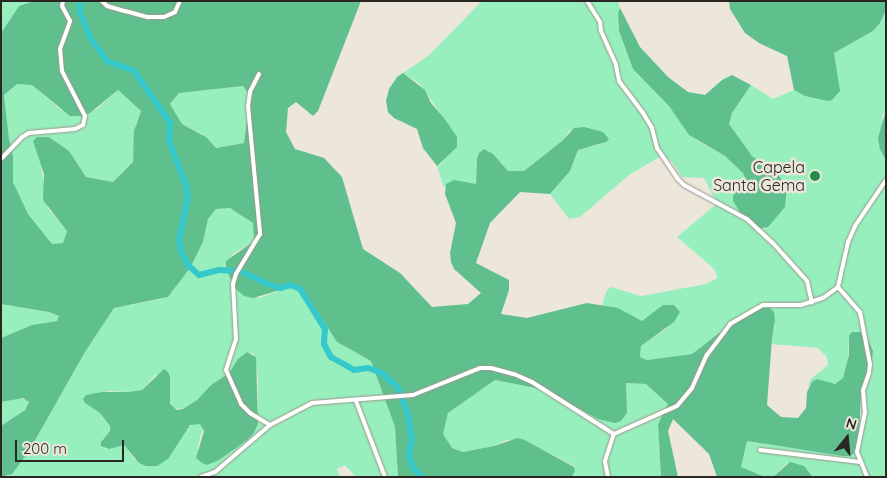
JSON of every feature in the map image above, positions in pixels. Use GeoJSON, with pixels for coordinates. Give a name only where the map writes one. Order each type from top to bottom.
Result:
{"type":"FeatureCollection","features":[{"type":"Feature","properties":{"kind":"street"},"geometry":{"type":"LineString","coordinates":[[1,159],[22,137],[29,133],[75,130],[83,125],[85,116],[62,71],[60,49],[70,21],[62,6],[63,1]]}},
{"type":"Feature","properties":{"kind":"street"},"geometry":{"type":"LineString","coordinates":[[102,1],[107,6],[148,17],[164,17],[174,12],[180,1]]}},
{"type":"Feature","properties":{"kind":"street"},"geometry":{"type":"LineString","coordinates":[[587,1],[600,22],[601,31],[616,65],[619,81],[644,113],[652,128],[657,148],[677,178],[684,185],[747,219],[772,242],[807,281],[812,302]]}},
{"type":"Feature","properties":{"kind":"street"},"geometry":{"type":"LineString","coordinates":[[259,74],[250,92],[248,106],[260,234],[233,284],[236,339],[226,370],[241,404],[250,413],[270,425]]}},
{"type":"Feature","properties":{"kind":"street"},"geometry":{"type":"LineString","coordinates":[[608,477],[605,461],[614,434],[677,406],[692,388],[707,354],[730,324],[763,305],[791,306],[812,302],[838,287],[848,242],[855,226],[886,180]]}},
{"type":"Feature","properties":{"kind":"street"},"geometry":{"type":"LineString","coordinates":[[881,189],[886,190]]}},
{"type":"Feature","properties":{"kind":"street"},"geometry":{"type":"LineString","coordinates":[[838,287],[860,312],[870,364],[870,373],[863,390],[865,412],[858,440],[860,462],[867,477]]}},
{"type":"Feature","properties":{"kind":"street"},"geometry":{"type":"LineString","coordinates":[[201,477],[215,472],[270,425],[312,403],[413,395],[480,368],[491,368],[532,382],[614,434]]}},
{"type":"Feature","properties":{"kind":"street"},"geometry":{"type":"LineString","coordinates":[[356,401],[385,477]]}},
{"type":"Feature","properties":{"kind":"street"},"geometry":{"type":"LineString","coordinates":[[760,450],[860,462]]}},
{"type":"Feature","properties":{"kind":"green space"},"geometry":{"type":"Polygon","coordinates":[[[1,1],[34,1],[19,6],[1,33],[1,1]]]}},
{"type":"Feature","properties":{"kind":"green space"},"geometry":{"type":"Polygon","coordinates":[[[34,1],[361,1],[318,111],[313,116],[296,102],[288,108],[286,132],[295,149],[324,158],[342,177],[363,249],[400,273],[432,307],[468,304],[481,293],[454,269],[451,262],[450,253],[456,223],[445,194],[446,184],[454,180],[476,184],[477,159],[479,153],[484,149],[493,154],[508,171],[524,171],[562,141],[574,128],[584,127],[603,132],[609,139],[606,142],[578,150],[570,171],[550,194],[520,192],[490,223],[476,263],[509,280],[509,290],[501,314],[527,318],[587,303],[618,308],[642,321],[663,305],[674,305],[680,312],[674,322],[641,346],[640,357],[647,360],[692,354],[728,326],[760,308],[770,308],[774,312],[775,320],[767,405],[781,417],[798,418],[806,408],[807,392],[812,382],[817,379],[835,384],[843,378],[849,355],[849,335],[852,332],[860,332],[866,336],[873,351],[871,365],[861,395],[859,437],[855,453],[843,456],[747,441],[741,467],[765,477],[717,477],[709,454],[673,419],[668,431],[678,477],[661,477],[658,424],[668,404],[646,384],[626,383],[627,413],[621,421],[615,423],[598,419],[545,390],[495,380],[448,413],[443,434],[452,448],[463,452],[494,446],[517,438],[525,440],[574,467],[575,470],[572,477],[398,477],[395,427],[371,361],[337,342],[305,293],[290,287],[253,298],[244,296],[235,288],[226,269],[226,261],[254,241],[253,223],[230,208],[216,209],[208,219],[203,242],[190,268],[168,297],[114,308],[85,352],[29,451],[12,474],[1,477],[1,426],[25,410],[29,402],[23,398],[1,402],[1,338],[32,325],[57,321],[59,316],[49,312],[1,304],[1,33],[19,6],[34,1]],[[17,84],[4,95],[13,156],[13,182],[28,214],[52,244],[63,243],[67,231],[43,200],[44,174],[33,141],[37,137],[49,137],[69,151],[86,177],[113,182],[133,162],[134,131],[141,111],[118,90],[90,113],[81,116],[70,116],[32,85],[17,84]],[[243,86],[179,93],[170,104],[182,124],[206,137],[216,148],[244,143],[250,96],[243,86]]]}},
{"type":"Feature","properties":{"kind":"green space"},"geometry":{"type":"Polygon","coordinates":[[[482,1],[618,1],[620,8],[618,13],[619,31],[633,69],[669,106],[696,140],[725,156],[743,173],[745,178],[737,188],[763,230],[785,207],[787,188],[747,151],[729,124],[732,113],[751,85],[773,99],[794,90],[805,96],[827,101],[838,79],[834,53],[873,31],[880,23],[886,10],[886,110],[882,117],[886,160],[886,477],[813,477],[808,470],[787,463],[773,477],[765,477],[741,467],[747,441],[849,456],[859,437],[863,388],[860,332],[852,332],[849,335],[848,363],[843,378],[839,383],[809,385],[807,392],[809,383],[811,379],[828,365],[827,357],[818,348],[771,344],[775,325],[721,331],[692,354],[647,360],[640,357],[641,346],[669,327],[642,321],[623,311],[602,305],[607,290],[611,287],[641,296],[706,284],[717,278],[716,272],[712,267],[677,237],[714,206],[715,200],[704,178],[682,177],[672,162],[663,155],[629,175],[580,217],[569,219],[550,194],[570,171],[578,150],[601,144],[603,132],[579,127],[569,131],[562,141],[524,171],[508,171],[493,154],[477,159],[476,184],[451,181],[444,188],[437,166],[442,163],[449,126],[420,84],[403,73],[428,56],[482,1]]]}},
{"type":"Feature","properties":{"kind":"green space"},"geometry":{"type":"Polygon","coordinates":[[[729,1],[886,1],[886,10],[880,23],[873,31],[834,53],[840,91],[832,100],[827,101],[805,96],[794,90],[787,56],[759,43],[745,33],[730,9],[729,1]]]}},
{"type":"Feature","properties":{"kind":"green space"},"geometry":{"type":"Polygon","coordinates":[[[620,8],[640,47],[668,77],[688,92],[705,95],[722,80],[732,75],[751,85],[732,113],[729,124],[752,156],[778,174],[787,188],[785,207],[768,227],[759,229],[741,214],[733,201],[733,196],[745,178],[743,173],[725,156],[689,135],[669,106],[633,69],[619,31],[618,13],[620,8]]]}},
{"type":"Feature","properties":{"kind":"green space"},"geometry":{"type":"Polygon","coordinates":[[[403,73],[425,90],[431,103],[457,137],[457,147],[437,166],[423,148],[417,129],[394,118],[388,112],[386,101],[389,89],[397,77],[403,73]]]}},
{"type":"Feature","properties":{"kind":"green space"},"geometry":{"type":"Polygon","coordinates":[[[17,84],[32,85],[61,110],[81,116],[97,109],[118,90],[141,111],[136,123],[133,162],[113,182],[86,177],[69,151],[49,137],[41,166],[48,208],[67,231],[63,243],[52,245],[28,214],[13,182],[13,156],[4,95],[17,84]]]}},
{"type":"Feature","properties":{"kind":"green space"},"geometry":{"type":"Polygon","coordinates":[[[243,86],[250,96],[244,143],[216,148],[202,134],[182,124],[170,104],[179,93],[243,86]]]}},
{"type":"Feature","properties":{"kind":"green space"},"geometry":{"type":"Polygon","coordinates":[[[886,110],[886,160],[880,149],[878,138],[886,110]]]}},
{"type":"Feature","properties":{"kind":"green space"},"geometry":{"type":"Polygon","coordinates":[[[230,208],[253,223],[254,241],[233,254],[225,265],[231,278],[259,298],[290,287],[305,293],[337,342],[371,361],[395,427],[398,477],[356,477],[345,465],[337,469],[340,477],[8,477],[29,451],[85,352],[114,308],[161,299],[172,292],[190,268],[203,242],[208,219],[216,209],[230,208]],[[247,352],[238,359],[229,373],[211,385],[197,400],[183,409],[173,408],[156,374],[142,390],[129,392],[108,391],[85,403],[100,413],[110,426],[110,431],[102,440],[105,449],[124,445],[135,460],[168,459],[186,429],[195,423],[200,424],[203,428],[197,449],[219,460],[254,433],[258,424],[258,378],[254,354],[247,352]]]}},
{"type":"Feature","properties":{"kind":"green space"},"geometry":{"type":"Polygon","coordinates":[[[1,304],[49,312],[59,316],[57,321],[32,325],[1,338],[1,304]]]}},
{"type":"Feature","properties":{"kind":"green space"},"geometry":{"type":"Polygon","coordinates":[[[247,352],[256,357],[258,424],[254,433],[247,440],[219,460],[207,465],[196,458],[204,431],[200,424],[190,425],[168,459],[157,466],[146,466],[139,463],[124,445],[109,449],[101,446],[101,442],[110,431],[110,426],[100,413],[85,403],[83,399],[86,395],[102,392],[142,390],[164,369],[170,377],[170,404],[177,410],[183,409],[197,400],[211,385],[229,373],[238,359],[247,352]]]}},
{"type":"Feature","properties":{"kind":"green space"},"geometry":{"type":"Polygon","coordinates":[[[495,380],[545,390],[598,419],[627,408],[625,383],[646,384],[669,404],[658,424],[661,477],[572,477],[575,470],[574,466],[525,440],[507,440],[494,446],[463,452],[452,448],[442,434],[448,413],[495,380]]]}},
{"type":"Feature","properties":{"kind":"green space"},"geometry":{"type":"Polygon","coordinates":[[[17,398],[27,400],[29,405],[21,413],[1,426],[1,402],[17,398]]]}},
{"type":"Feature","properties":{"kind":"green space"},"geometry":{"type":"Polygon","coordinates":[[[790,462],[804,466],[813,477],[773,477],[790,462]]]}},
{"type":"Feature","properties":{"kind":"waterway"},"geometry":{"type":"LineString","coordinates":[[80,1],[80,12],[91,39],[107,61],[134,71],[170,123],[169,141],[186,185],[188,198],[179,240],[182,254],[189,266],[199,275],[219,270],[240,271],[280,288],[291,285],[300,289],[325,329],[324,344],[331,357],[354,370],[368,368],[382,373],[398,388],[407,411],[412,439],[409,454],[413,468],[422,477]]}},
{"type":"Feature","properties":{"kind":"place","name":"Capela Santa Gema"},"geometry":{"type":"Point","coordinates":[815,176]}}]}
